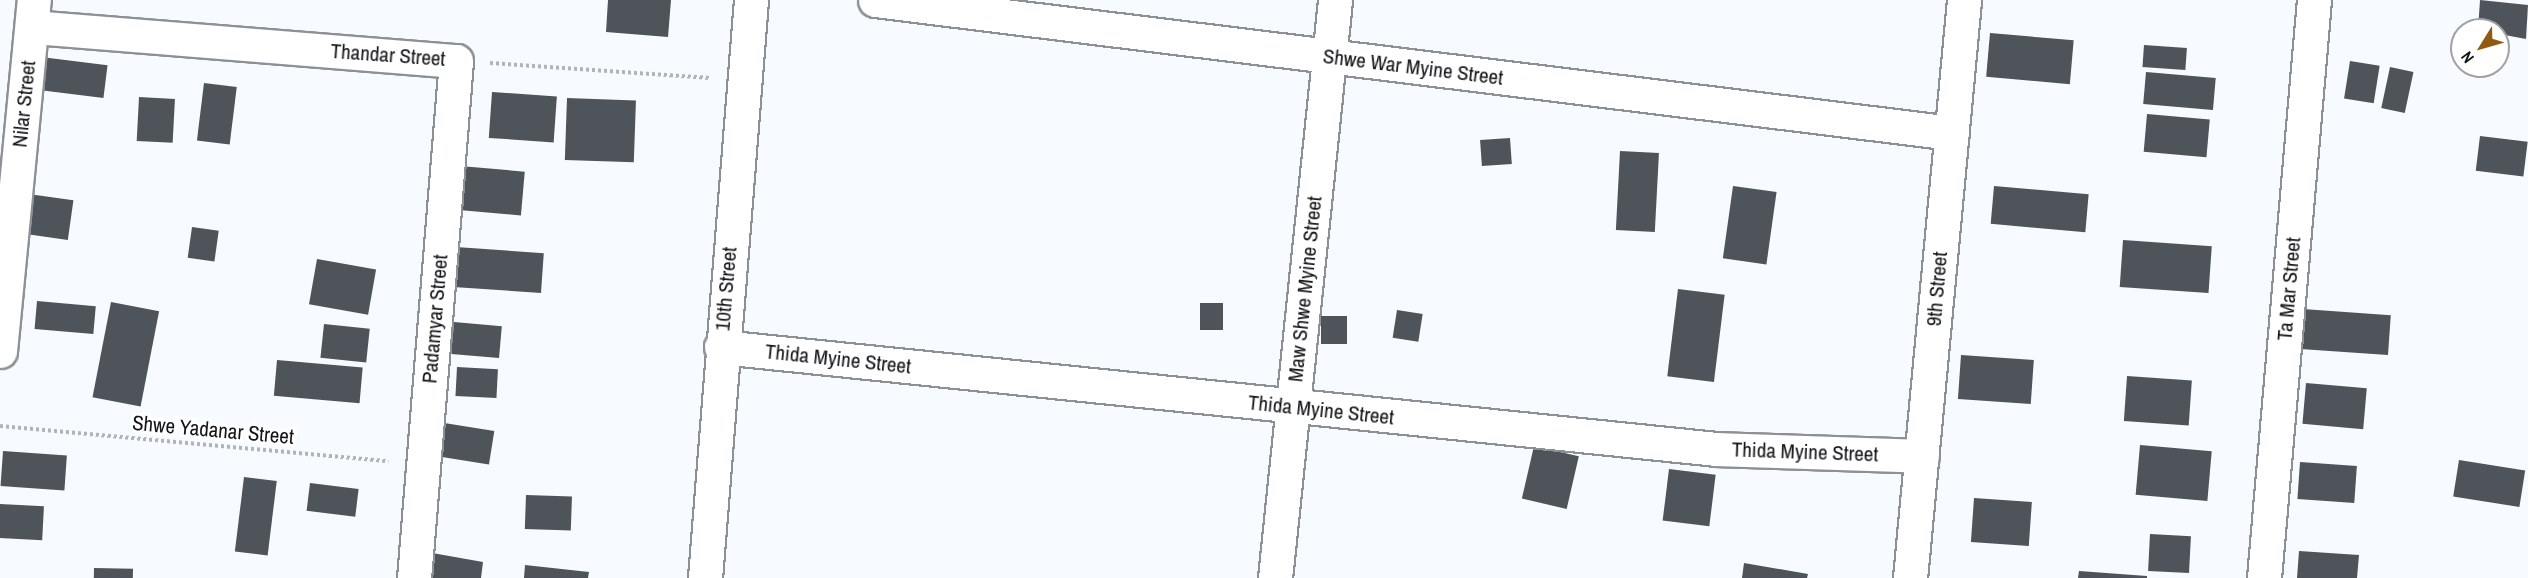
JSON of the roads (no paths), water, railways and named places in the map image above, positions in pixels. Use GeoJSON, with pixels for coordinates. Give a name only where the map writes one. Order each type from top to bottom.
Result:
{"type":"FeatureCollection","features":[{"type":"Feature","properties":{"kind":"street","name":"10th Street"},"geometry":{"type":"LineString","coordinates":[[705,578],[751,0]]}},
{"type":"Feature","properties":{"kind":"street","name":"Shwe War Myine Street"},"geometry":{"type":"LineString","coordinates":[[875,0],[1952,133]]}},
{"type":"Feature","properties":{"kind":"street","name":"Maw Shwe Myine Street"},"geometry":{"type":"LineString","coordinates":[[1275,578],[1335,0]]}},
{"type":"Feature","properties":{"kind":"street","name":"9th Street"},"geometry":{"type":"LineString","coordinates":[[1910,578],[1964,0]]}},
{"type":"Feature","properties":{"kind":"street","name":"Ta Mar Street"},"geometry":{"type":"LineString","coordinates":[[2264,578],[2314,0]]}},
{"type":"Feature","properties":{"kind":"street","name":"Thandar Street"},"geometry":{"type":"LineString","coordinates":[[33,14],[456,61]]}},
{"type":"Feature","properties":{"kind":"street","name":"Nilar Street"},"geometry":{"type":"LineString","coordinates":[[0,351],[33,14]]}},
{"type":"Feature","properties":{"kind":"street","name":"Padamyar Street"},"geometry":{"type":"LineString","coordinates":[[414,578],[456,61]]}},
{"type":"Feature","properties":{"kind":"street","name":"Thida Myine Street"},"geometry":{"type":"LineString","coordinates":[[722,347],[1716,449],[1922,456]]}}]}
